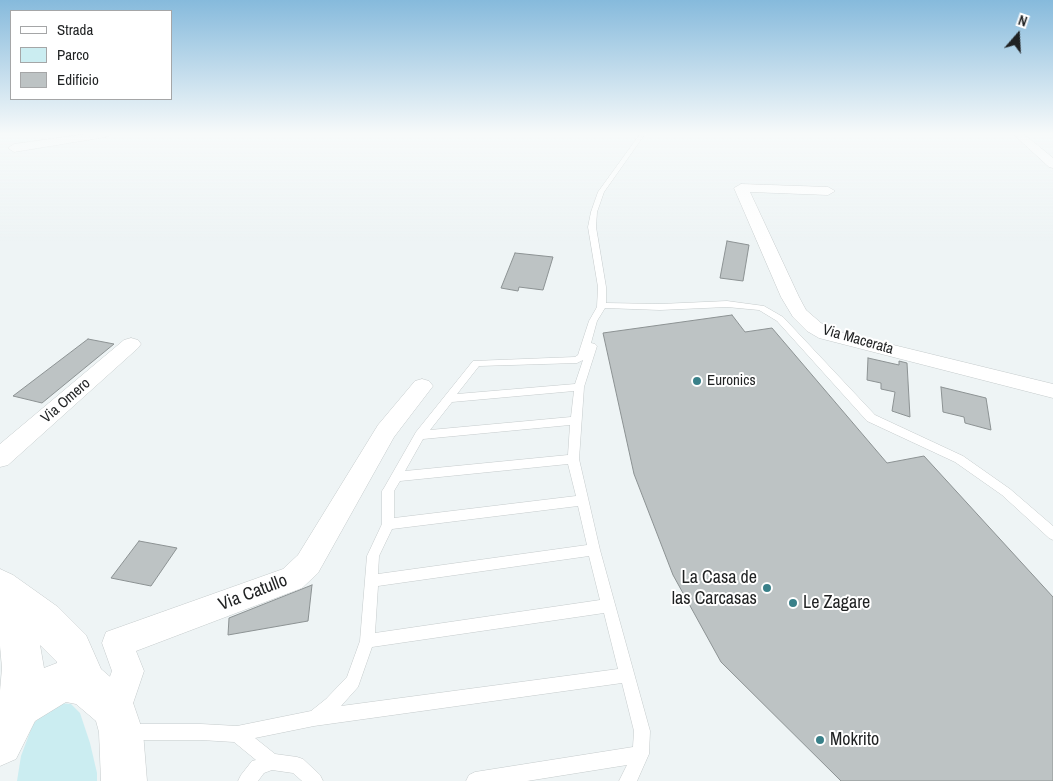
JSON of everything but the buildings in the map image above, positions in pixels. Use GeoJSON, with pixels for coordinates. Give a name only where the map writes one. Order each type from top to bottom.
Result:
{"type":"FeatureCollection","features":[{"type":"Feature","properties":{"kind":"main road"},"geometry":{"type":"LineString","coordinates":[[0,587],[44,621],[72,649],[107,708],[124,781]]}},
{"type":"Feature","properties":{"kind":"main road"},"geometry":{"type":"LineString","coordinates":[[0,608],[20,642],[14,687],[0,743]]}},
{"type":"Feature","properties":{"kind":"main road"},"geometry":{"type":"LineString","coordinates":[[14,687],[48,687],[66,681],[107,708]]}},
{"type":"Feature","properties":{"kind":"street","name":"Via Macerata"},"geometry":{"type":"LineString","coordinates":[[828,191],[741,188],[790,297],[799,313],[814,327],[826,334],[1053,391]]}},
{"type":"Feature","properties":{"kind":"street","name":"Via Omero"},"geometry":{"type":"LineString","coordinates":[[0,458],[131,344]]}},
{"type":"Feature","properties":{"kind":"street","name":"Via Catullo"},"geometry":{"type":"LineString","coordinates":[[107,708],[128,672],[117,643],[292,578],[308,564],[386,431],[422,386]]}},
{"type":"Feature","properties":{"kind":"lane"},"geometry":{"type":"LineString","coordinates":[[616,170],[601,192],[594,212],[592,227],[602,287],[602,305],[599,323],[579,387],[573,459],[594,550],[642,732],[641,754],[628,781]]}},
{"type":"Feature","properties":{"kind":"lane"},"geometry":{"type":"LineString","coordinates":[[602,305],[660,307],[727,304],[762,308],[780,319],[871,418],[959,458],[1006,492],[1053,534]]}},
{"type":"Feature","properties":{"kind":"lane"},"geometry":{"type":"LineString","coordinates":[[314,718],[332,705],[352,682],[367,641],[373,556],[388,524],[388,491],[420,435],[451,398],[476,363],[577,360],[582,356],[593,322],[602,305]]}},
{"type":"Feature","properties":{"kind":"lane"},"geometry":{"type":"LineString","coordinates":[[451,398],[579,387]]}},
{"type":"Feature","properties":{"kind":"lane"},"geometry":{"type":"LineString","coordinates":[[420,435],[575,421]]}},
{"type":"Feature","properties":{"kind":"lane"},"geometry":{"type":"LineString","coordinates":[[396,477],[573,459]]}},
{"type":"Feature","properties":{"kind":"lane"},"geometry":{"type":"LineString","coordinates":[[388,524],[582,500]]}},
{"type":"Feature","properties":{"kind":"lane"},"geometry":{"type":"LineString","coordinates":[[371,582],[594,550]]}},
{"type":"Feature","properties":{"kind":"lane"},"geometry":{"type":"LineString","coordinates":[[367,641],[609,605]]}},
{"type":"Feature","properties":{"kind":"lane"},"geometry":{"type":"LineString","coordinates":[[107,708],[201,732],[237,734],[314,718],[628,675]]}},
{"type":"Feature","properties":{"kind":"lane"},"geometry":{"type":"LineString","coordinates":[[237,734],[272,762]]}},
{"type":"Feature","properties":{"kind":"lane"},"geometry":{"type":"LineString","coordinates":[[475,781],[641,754]]}},
{"type":"Feature","properties":{"kind":"lane"},"geometry":{"type":"LineString","coordinates":[[247,781],[258,767],[272,762],[297,765],[314,781]]}},
{"type":"Feature","properties":{"kind":"green space"},"geometry":{"type":"Polygon","coordinates":[[[59,703],[71,704],[80,713],[90,743],[97,781],[17,781],[21,756],[33,724],[48,709],[59,703]]]}},
{"type":"Feature","properties":{"kind":"place","name":"Euronics"},"geometry":{"type":"Point","coordinates":[697,381]}},
{"type":"Feature","properties":{"kind":"place","name":"La Casa de las Carcasas"},"geometry":{"type":"Point","coordinates":[767,588]}},
{"type":"Feature","properties":{"kind":"place","name":"Le Zagare"},"geometry":{"type":"Point","coordinates":[793,603]}},
{"type":"Feature","properties":{"kind":"place","name":"Mokrito"},"geometry":{"type":"Point","coordinates":[820,740]}}]}
